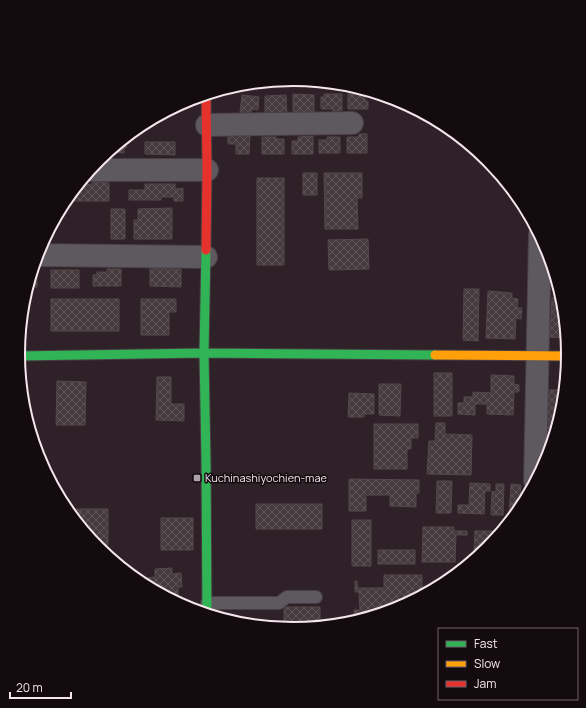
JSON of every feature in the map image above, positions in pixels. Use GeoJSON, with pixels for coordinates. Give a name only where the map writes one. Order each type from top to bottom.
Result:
{"type":"FeatureCollection","features":[{"type":"Feature","properties":{"kind":"street"},"geometry":{"type":"LineString","coordinates":[[206,100],[207,170],[204,353],[207,608]]}},
{"type":"Feature","properties":{"kind":"street"},"geometry":{"type":"LineString","coordinates":[[207,125],[352,124]]}},
{"type":"Feature","properties":{"kind":"street"},"geometry":{"type":"LineString","coordinates":[[98,170],[207,170]]}},
{"type":"Feature","properties":{"kind":"street"},"geometry":{"type":"LineString","coordinates":[[535,469],[540,248]]}},
{"type":"Feature","properties":{"kind":"street"},"geometry":{"type":"LineString","coordinates":[[44,255],[206,257]]}},
{"type":"Feature","properties":{"kind":"street"},"geometry":{"type":"LineString","coordinates":[[25,356],[204,353],[561,356]]}},
{"type":"Feature","properties":{"kind":"lane"},"geometry":{"type":"LineString","coordinates":[[207,608],[279,603],[287,597],[316,597]]}},
{"type":"Feature","properties":{"kind":"building"},"geometry":{"type":"Polygon","coordinates":[[[293,94],[314,95],[314,112],[293,112],[293,94]]]}},
{"type":"Feature","properties":{"kind":"building"},"geometry":{"type":"Polygon","coordinates":[[[324,94],[342,94],[342,112],[333,112],[333,109],[321,109],[321,97],[324,97],[324,94]]]}},
{"type":"Feature","properties":{"kind":"building"},"geometry":{"type":"Polygon","coordinates":[[[348,94],[365,96],[365,101],[368,101],[368,109],[348,109],[348,94]]]}},
{"type":"Feature","properties":{"kind":"building"},"geometry":{"type":"Polygon","coordinates":[[[242,95],[259,97],[258,110],[252,109],[251,113],[240,112],[242,95]]]}},
{"type":"Feature","properties":{"kind":"building"},"geometry":{"type":"Polygon","coordinates":[[[286,95],[287,114],[265,114],[265,96],[286,95]]]}},
{"type":"Feature","properties":{"kind":"building"},"geometry":{"type":"Polygon","coordinates":[[[228,134],[250,134],[249,154],[236,154],[236,144],[228,144],[228,134]]]}},
{"type":"Feature","properties":{"kind":"building"},"geometry":{"type":"Polygon","coordinates":[[[359,134],[367,134],[367,153],[347,153],[347,137],[359,137],[359,134]]]}},
{"type":"Feature","properties":{"kind":"building"},"geometry":{"type":"Polygon","coordinates":[[[313,136],[313,154],[292,154],[292,141],[298,141],[298,137],[313,136]]]}},
{"type":"Feature","properties":{"kind":"building"},"geometry":{"type":"Polygon","coordinates":[[[262,137],[276,137],[276,139],[284,139],[284,154],[262,154],[262,137]]]}},
{"type":"Feature","properties":{"kind":"building"},"geometry":{"type":"Polygon","coordinates":[[[327,137],[340,137],[340,153],[319,153],[319,140],[327,140],[327,137]]]}},
{"type":"Feature","properties":{"kind":"building"},"geometry":{"type":"Polygon","coordinates":[[[145,142],[175,142],[175,155],[145,154],[145,142]]]}},
{"type":"Feature","properties":{"kind":"building"},"geometry":{"type":"Polygon","coordinates":[[[127,144],[126,148],[124,148],[124,153],[117,153],[127,144]]]}},
{"type":"Feature","properties":{"kind":"building"},"geometry":{"type":"Polygon","coordinates":[[[303,173],[317,173],[317,195],[303,195],[303,173]]]}},
{"type":"Feature","properties":{"kind":"building"},"geometry":{"type":"Polygon","coordinates":[[[324,173],[362,173],[362,198],[357,198],[358,229],[325,229],[324,173]]]}},
{"type":"Feature","properties":{"kind":"building"},"geometry":{"type":"Polygon","coordinates":[[[257,178],[284,178],[284,265],[257,265],[257,178]]]}},
{"type":"Feature","properties":{"kind":"building"},"geometry":{"type":"Polygon","coordinates":[[[92,182],[109,183],[109,201],[73,201],[86,185],[92,185],[92,182]]]}},
{"type":"Feature","properties":{"kind":"building"},"geometry":{"type":"Polygon","coordinates":[[[145,184],[175,184],[175,189],[183,188],[183,201],[174,201],[174,197],[161,197],[161,200],[129,200],[129,190],[145,190],[145,184]]]}},
{"type":"Feature","properties":{"kind":"building"},"geometry":{"type":"Polygon","coordinates":[[[172,208],[172,239],[134,239],[134,220],[138,220],[138,209],[172,208]]]}},
{"type":"Feature","properties":{"kind":"building"},"geometry":{"type":"Polygon","coordinates":[[[111,209],[125,209],[125,239],[111,239],[111,209]]]}},
{"type":"Feature","properties":{"kind":"building"},"geometry":{"type":"Polygon","coordinates":[[[368,239],[369,269],[329,270],[328,240],[368,239]]]}},
{"type":"Feature","properties":{"kind":"building"},"geometry":{"type":"Polygon","coordinates":[[[150,268],[181,269],[181,287],[150,286],[150,268]]]}},
{"type":"Feature","properties":{"kind":"building"},"geometry":{"type":"Polygon","coordinates":[[[107,269],[121,269],[121,286],[93,286],[93,275],[97,275],[97,272],[107,272],[107,269]]]}},
{"type":"Feature","properties":{"kind":"building"},"geometry":{"type":"Polygon","coordinates":[[[51,270],[79,270],[79,288],[51,288],[51,270]]]}},
{"type":"Feature","properties":{"kind":"building"},"geometry":{"type":"Polygon","coordinates":[[[37,275],[37,287],[34,287],[37,275]]]}},
{"type":"Feature","properties":{"kind":"building"},"geometry":{"type":"Polygon","coordinates":[[[464,289],[479,289],[478,341],[463,340],[464,289]]]}},
{"type":"Feature","properties":{"kind":"building"},"geometry":{"type":"Polygon","coordinates":[[[488,291],[512,293],[512,298],[518,299],[517,308],[522,308],[521,319],[516,318],[515,339],[486,338],[488,291]]]}},
{"type":"Feature","properties":{"kind":"building"},"geometry":{"type":"Polygon","coordinates":[[[552,298],[555,298],[556,302],[560,338],[550,337],[552,298]]]}},
{"type":"Feature","properties":{"kind":"building"},"geometry":{"type":"Polygon","coordinates":[[[51,299],[119,299],[119,331],[51,331],[51,299]]]}},
{"type":"Feature","properties":{"kind":"building"},"geometry":{"type":"Polygon","coordinates":[[[141,299],[176,299],[176,312],[169,312],[169,335],[141,335],[141,299]]]}},
{"type":"Feature","properties":{"kind":"building"},"geometry":{"type":"Polygon","coordinates":[[[434,373],[452,373],[452,416],[434,416],[434,373]]]}},
{"type":"Feature","properties":{"kind":"building"},"geometry":{"type":"Polygon","coordinates":[[[491,375],[514,376],[514,384],[519,385],[519,392],[514,392],[513,415],[487,414],[487,404],[475,404],[475,415],[458,414],[458,403],[464,403],[464,397],[473,397],[473,392],[491,393],[491,375]]]}},
{"type":"Feature","properties":{"kind":"building"},"geometry":{"type":"Polygon","coordinates":[[[157,377],[171,377],[171,404],[184,404],[184,421],[156,420],[157,377]]]}},
{"type":"Feature","properties":{"kind":"building"},"geometry":{"type":"Polygon","coordinates":[[[57,381],[86,382],[85,425],[56,425],[57,381]]]}},
{"type":"Feature","properties":{"kind":"building"},"geometry":{"type":"Polygon","coordinates":[[[379,384],[401,384],[400,416],[379,415],[379,384]]]}},
{"type":"Feature","properties":{"kind":"building"},"geometry":{"type":"Polygon","coordinates":[[[545,390],[559,390],[550,429],[545,429],[545,390]]]}},
{"type":"Feature","properties":{"kind":"building"},"geometry":{"type":"Polygon","coordinates":[[[349,393],[374,394],[374,414],[364,414],[364,417],[348,417],[349,393]]]}},
{"type":"Feature","properties":{"kind":"building"},"geometry":{"type":"Polygon","coordinates":[[[436,423],[445,423],[445,434],[472,435],[471,475],[427,474],[429,441],[435,441],[436,423]]]}},
{"type":"Feature","properties":{"kind":"building"},"geometry":{"type":"Polygon","coordinates":[[[374,424],[418,424],[418,438],[411,438],[411,449],[407,449],[407,469],[374,469],[374,424]]]}},
{"type":"Feature","properties":{"kind":"building"},"geometry":{"type":"Polygon","coordinates":[[[545,434],[549,434],[547,440],[545,446],[545,434]]]}},
{"type":"Feature","properties":{"kind":"building"},"geometry":{"type":"Polygon","coordinates":[[[349,479],[419,480],[419,493],[416,493],[416,507],[390,506],[390,495],[366,495],[366,511],[349,511],[349,479]]]}},
{"type":"Feature","properties":{"kind":"building"},"geometry":{"type":"Polygon","coordinates":[[[437,481],[452,481],[451,513],[436,513],[437,481]]]}},
{"type":"Feature","properties":{"kind":"building"},"geometry":{"type":"Polygon","coordinates":[[[470,483],[490,484],[490,491],[485,491],[484,514],[458,513],[458,505],[469,505],[470,483]]]}},
{"type":"Feature","properties":{"kind":"building"},"geometry":{"type":"Polygon","coordinates":[[[496,484],[504,484],[503,515],[491,515],[492,491],[496,492],[496,484]]]}},
{"type":"Feature","properties":{"kind":"building"},"geometry":{"type":"Polygon","coordinates":[[[511,484],[521,485],[520,496],[509,513],[511,484]]]}},
{"type":"Feature","properties":{"kind":"building"},"geometry":{"type":"Polygon","coordinates":[[[256,504],[322,504],[322,529],[256,529],[256,504]]]}},
{"type":"Feature","properties":{"kind":"building"},"geometry":{"type":"Polygon","coordinates":[[[74,509],[108,509],[108,545],[103,544],[74,509]]]}},
{"type":"Feature","properties":{"kind":"building"},"geometry":{"type":"Polygon","coordinates":[[[161,518],[193,518],[193,550],[161,550],[161,518]]]}},
{"type":"Feature","properties":{"kind":"building"},"geometry":{"type":"Polygon","coordinates":[[[352,520],[371,520],[371,566],[352,566],[352,520]]]}},
{"type":"Feature","properties":{"kind":"building"},"geometry":{"type":"Polygon","coordinates":[[[423,527],[454,527],[454,531],[467,531],[467,535],[456,535],[455,562],[422,562],[423,527]]]}},
{"type":"Feature","properties":{"kind":"building"},"geometry":{"type":"Polygon","coordinates":[[[475,531],[494,531],[483,544],[474,551],[475,531]]]}},
{"type":"Feature","properties":{"kind":"building"},"geometry":{"type":"Polygon","coordinates":[[[378,550],[415,550],[415,564],[378,564],[378,550]]]}},
{"type":"Feature","properties":{"kind":"building"},"geometry":{"type":"Polygon","coordinates":[[[172,568],[172,574],[181,573],[182,587],[178,587],[178,596],[146,578],[155,577],[155,569],[172,568]]]}},
{"type":"Feature","properties":{"kind":"building"},"geometry":{"type":"Polygon","coordinates":[[[384,575],[422,575],[422,587],[425,587],[396,602],[354,615],[354,610],[360,610],[359,592],[355,592],[355,581],[357,581],[358,588],[384,588],[384,575]]]}},
{"type":"Feature","properties":{"kind":"building"},"geometry":{"type":"Polygon","coordinates":[[[284,607],[320,607],[320,620],[284,622],[284,607]]]}},
{"type":"Feature","properties":{"kind":"traffic: fast"},"geometry":{"type":"LineString","coordinates":[[206,250],[204,353],[207,608]]}},
{"type":"Feature","properties":{"kind":"traffic: fast"},"geometry":{"type":"LineString","coordinates":[[25,356],[204,353],[435,355]]}},
{"type":"Feature","properties":{"kind":"traffic: slow"},"geometry":{"type":"LineString","coordinates":[[435,355],[561,356]]}},
{"type":"Feature","properties":{"kind":"traffic: jam"},"geometry":{"type":"LineString","coordinates":[[206,100],[206,250]]}},
{"type":"Feature","properties":{"kind":"place","name":"Kuchinashiyochien-mae"},"geometry":{"type":"Point","coordinates":[197,478]}}]}
